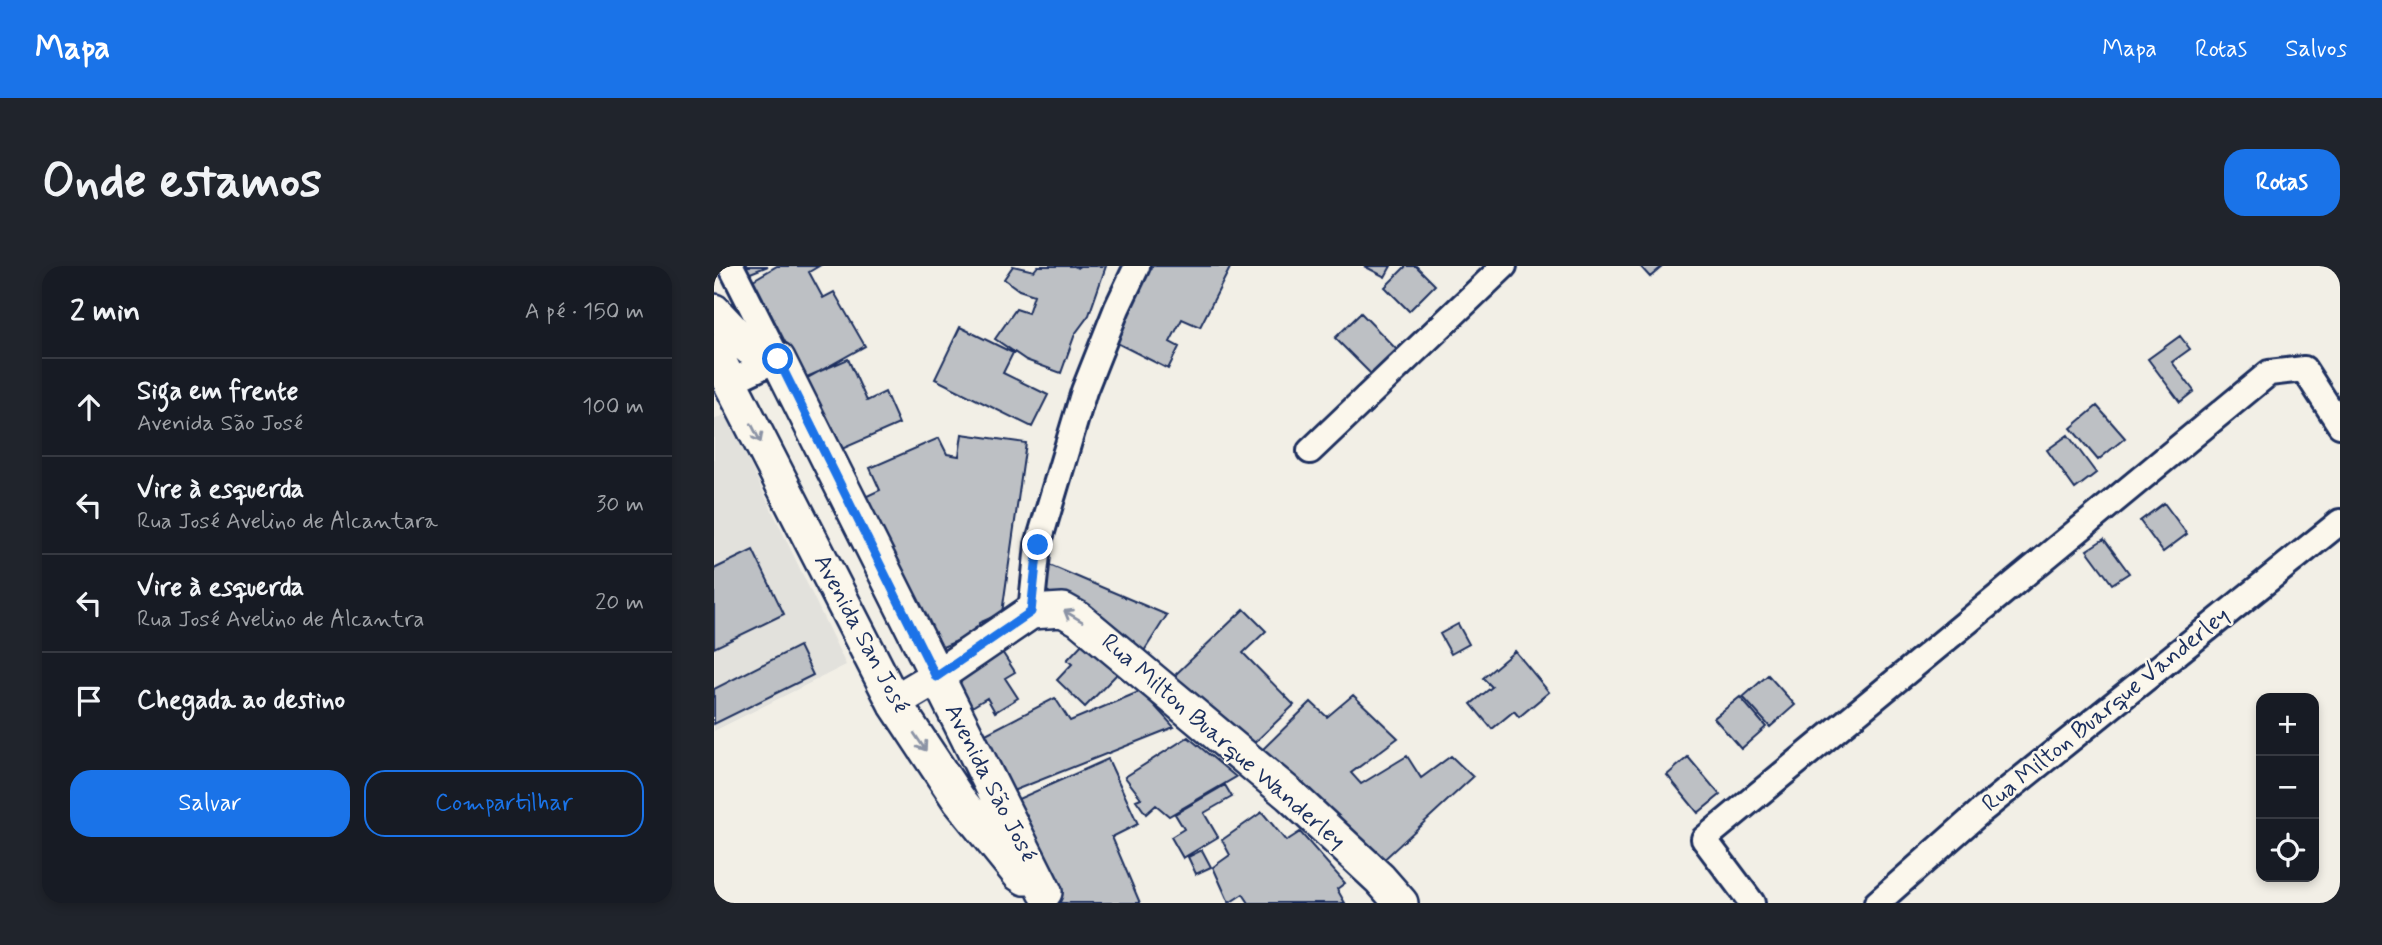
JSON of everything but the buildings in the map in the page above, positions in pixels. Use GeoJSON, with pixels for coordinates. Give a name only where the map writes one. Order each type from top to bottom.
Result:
{"type":"FeatureCollection","features":[{"type":"Feature","properties":{"kind":"street"},"geometry":{"type":"LineString","coordinates":[[731,266],[778,359]]}},
{"type":"Feature","properties":{"kind":"street"},"geometry":{"type":"LineString","coordinates":[[894,702],[936,677],[1031,612],[1038,545],[1084,391],[1137,266]]}},
{"type":"Feature","properties":{"kind":"street"},"geometry":{"type":"LineString","coordinates":[[1310,452],[1504,266]]}},
{"type":"Feature","properties":{"kind":"street"},"geometry":{"type":"LineString","coordinates":[[714,311],[750,348],[778,359]]}},
{"type":"Feature","properties":{"kind":"street","name":"Avenida San José"},"geometry":{"type":"LineString","coordinates":[[714,351],[894,702],[992,820]]}},
{"type":"Feature","properties":{"kind":"street"},"geometry":{"type":"LineString","coordinates":[[730,383],[778,359]]}},
{"type":"Feature","properties":{"kind":"street","name":"Avenida São José"},"geometry":{"type":"LineString","coordinates":[[778,359],[936,677],[992,820],[1049,897]]}},
{"type":"Feature","properties":{"kind":"street"},"geometry":{"type":"LineString","coordinates":[[1747,902],[1704,839],[2269,373],[2304,369],[2340,425]]}},
{"type":"Feature","properties":{"kind":"street","name":"Rua Milton Buarque Vanderley"},"geometry":{"type":"LineString","coordinates":[[1877,903],[1980,812],[2340,522]]}},
{"type":"Feature","properties":{"kind":"street","name":"Rua Milton Buarque Wanderley"},"geometry":{"type":"LineString","coordinates":[[1031,612],[1063,610],[1079,619],[1290,795],[1380,879],[1401,903]]}},
{"type":"Feature","properties":{"kind":"shaded area"},"geometry":{"type":"Polygon","coordinates":[[[726,414],[846,665],[714,731],[714,420],[726,414]]]}},
{"type":"Feature","properties":{"kind":"route"},"geometry":{"type":"LineString","coordinates":[[778,359],[936,677],[1031,612],[1038,545]]}}]}
